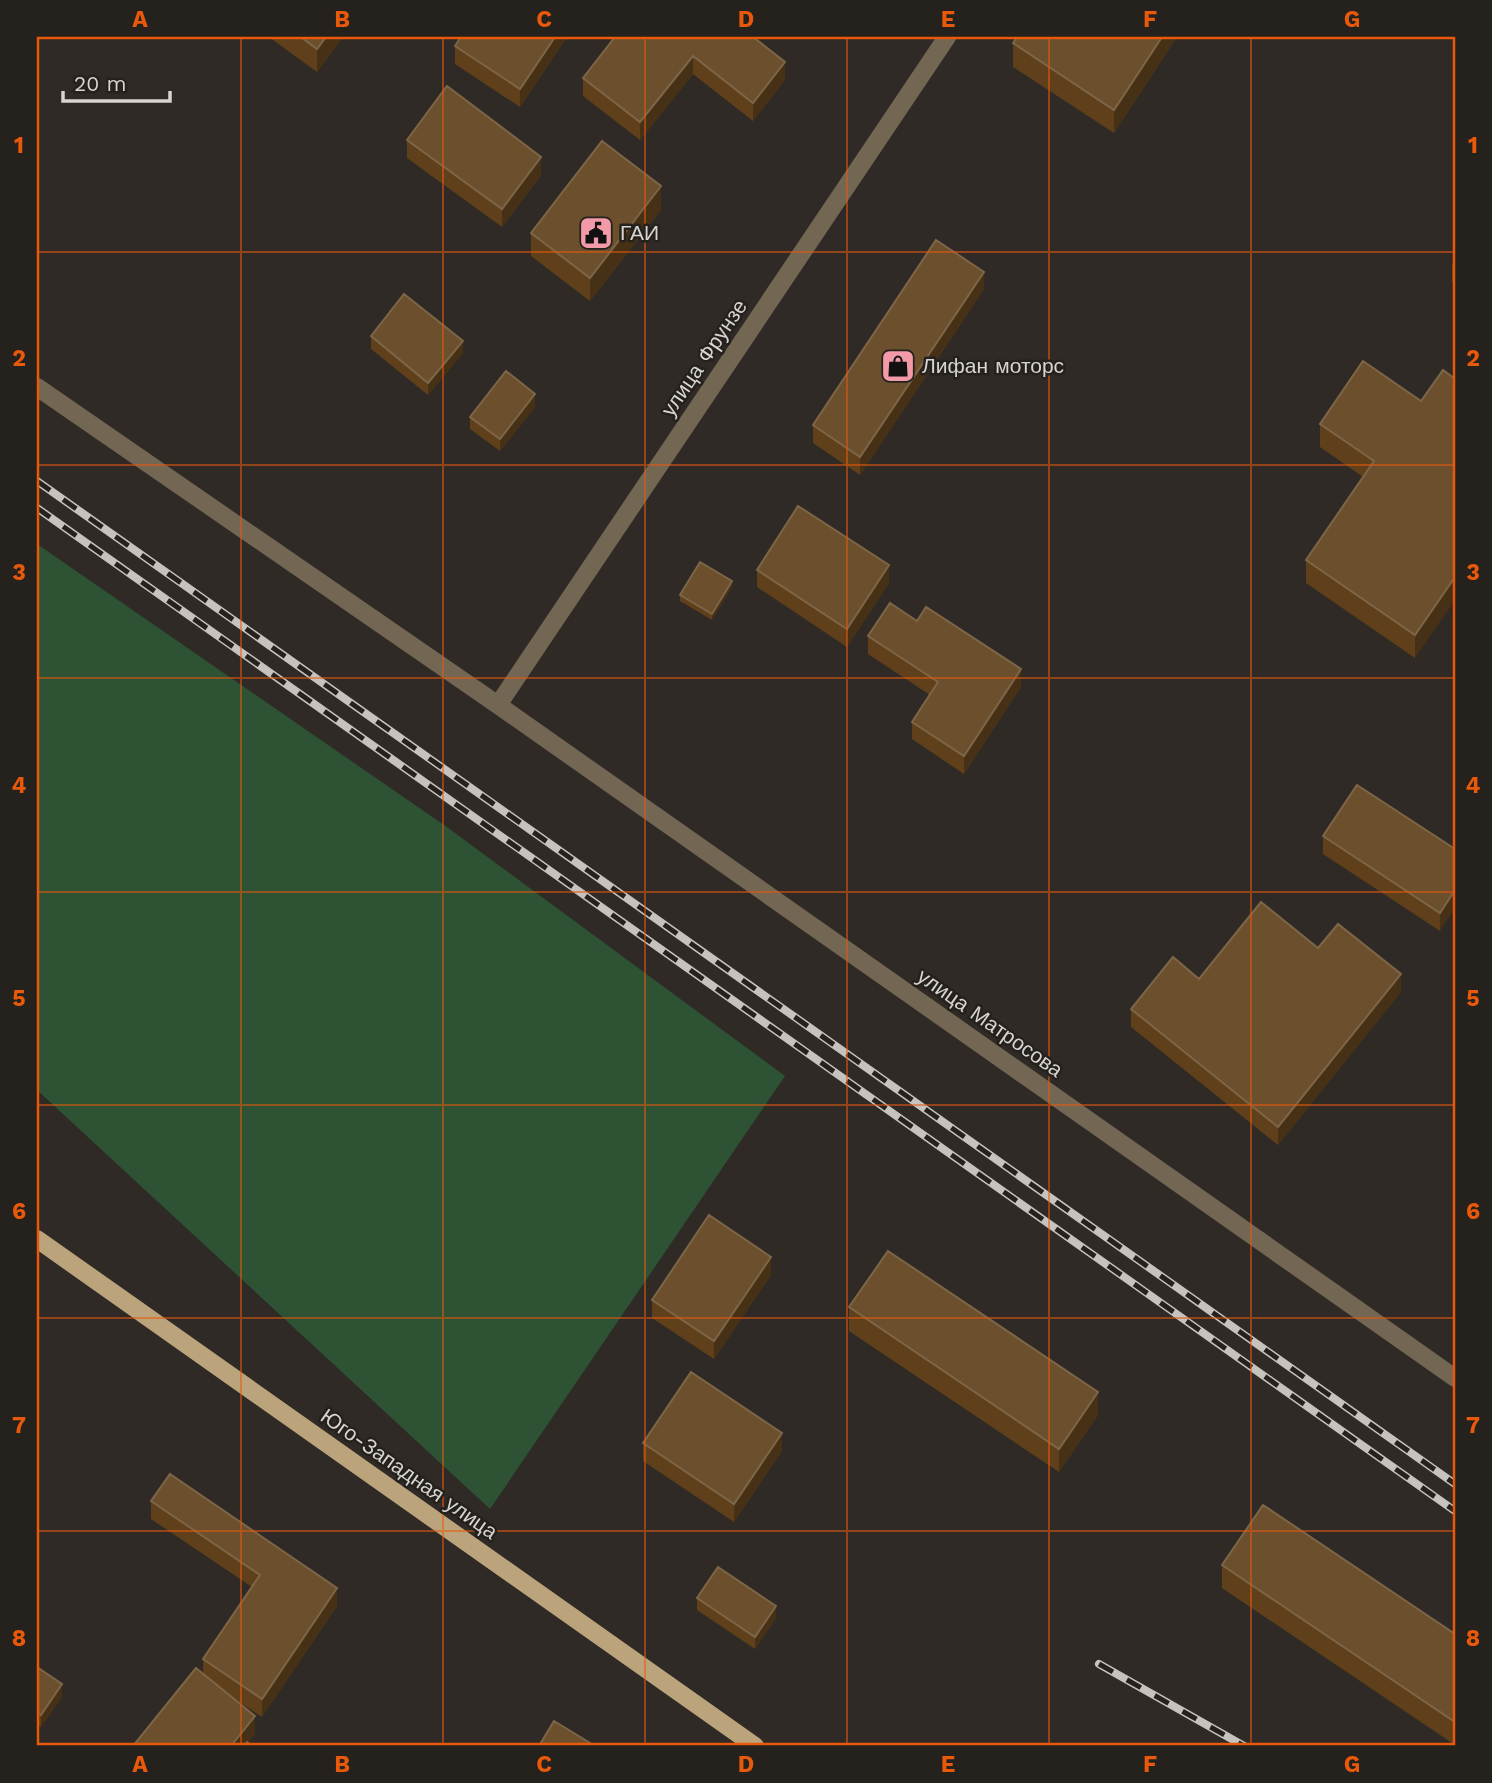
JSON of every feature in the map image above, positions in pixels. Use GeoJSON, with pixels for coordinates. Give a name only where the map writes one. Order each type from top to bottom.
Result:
{"type":"FeatureCollection","features":[{"type":"Feature","properties":{"kind":"main road","name":"Юго-Западная улица"},"geometry":{"type":"LineString","coordinates":[[37,1240],[755,1746]]}},
{"type":"Feature","properties":{"kind":"street","name":"улица Фрунзе"},"geometry":{"type":"LineString","coordinates":[[498,705],[947,37]]}},
{"type":"Feature","properties":{"kind":"street","name":"улица Матросова"},"geometry":{"type":"LineString","coordinates":[[37,387],[498,705],[1455,1378]]}},
{"type":"Feature","properties":{"kind":"green space"},"geometry":{"type":"Polygon","coordinates":[[[37,544],[444,825],[785,1076],[490,1509],[37,1090],[37,544]]]}},
{"type":"Feature","properties":{"kind":"building"},"geometry":{"type":"Polygon","coordinates":[[[301,37],[326,37],[317,49],[301,37]]]}},
{"type":"Feature","properties":{"kind":"building"},"geometry":{"type":"Polygon","coordinates":[[[461,37],[555,37],[520,89],[455,46],[461,37]]]}},
{"type":"Feature","properties":{"kind":"building"},"geometry":{"type":"Polygon","coordinates":[[[615,37],[753,37],[785,62],[753,103],[693,56],[640,122],[583,78],[615,37]]]}},
{"type":"Feature","properties":{"kind":"building"},"geometry":{"type":"Polygon","coordinates":[[[1017,37],[1162,37],[1114,110],[1013,43],[1017,37]]]}},
{"type":"Feature","properties":{"kind":"building"},"geometry":{"type":"Polygon","coordinates":[[[447,86],[541,157],[502,209],[407,140],[447,86]]]}},
{"type":"Feature","properties":{"kind":"building","name":"ГАИ"},"geometry":{"type":"Polygon","coordinates":[[[602,141],[661,186],[590,278],[531,233],[602,141]]]}},
{"type":"Feature","properties":{"kind":"building","name":"Лифан моторс"},"geometry":{"type":"Polygon","coordinates":[[[936,240],[984,272],[860,457],[813,425],[936,240]]]}},
{"type":"Feature","properties":{"kind":"building"},"geometry":{"type":"Polygon","coordinates":[[[404,294],[463,341],[428,383],[371,336],[404,294]]]}},
{"type":"Feature","properties":{"kind":"building"},"geometry":{"type":"Polygon","coordinates":[[[1363,361],[1421,401],[1443,370],[1455,379],[1455,577],[1415,635],[1306,560],[1374,461],[1320,424],[1363,361]]]}},
{"type":"Feature","properties":{"kind":"building"},"geometry":{"type":"Polygon","coordinates":[[[506,371],[535,394],[500,439],[470,417],[506,371]]]}},
{"type":"Feature","properties":{"kind":"building"},"geometry":{"type":"Polygon","coordinates":[[[798,506],[889,565],[847,629],[757,570],[798,506]]]}},
{"type":"Feature","properties":{"kind":"building"},"geometry":{"type":"Polygon","coordinates":[[[700,562],[732,581],[712,614],[680,595],[700,562]]]}},
{"type":"Feature","properties":{"kind":"building"},"geometry":{"type":"Polygon","coordinates":[[[890,603],[917,621],[926,607],[1021,669],[964,756],[912,722],[938,682],[868,636],[890,603]]]}},
{"type":"Feature","properties":{"kind":"building"},"geometry":{"type":"Polygon","coordinates":[[[1357,785],[1455,849],[1455,890],[1440,913],[1323,836],[1357,785]]]}},
{"type":"Feature","properties":{"kind":"building"},"geometry":{"type":"Polygon","coordinates":[[[1261,902],[1318,948],[1338,924],[1401,974],[1278,1127],[1131,1009],[1173,957],[1199,979],[1261,902]]]}},
{"type":"Feature","properties":{"kind":"building"},"geometry":{"type":"Polygon","coordinates":[[[709,1215],[771,1257],[714,1341],[652,1300],[709,1215]]]}},
{"type":"Feature","properties":{"kind":"building"},"geometry":{"type":"Polygon","coordinates":[[[888,1251],[1098,1392],[1059,1449],[849,1307],[888,1251]]]}},
{"type":"Feature","properties":{"kind":"building"},"geometry":{"type":"Polygon","coordinates":[[[691,1372],[782,1433],[734,1504],[643,1443],[691,1372]]]}},
{"type":"Feature","properties":{"kind":"building"},"geometry":{"type":"Polygon","coordinates":[[[170,1474],[337,1588],[262,1699],[203,1659],[260,1575],[151,1501],[170,1474]]]}},
{"type":"Feature","properties":{"kind":"building"},"geometry":{"type":"Polygon","coordinates":[[[1263,1505],[1455,1634],[1455,1722],[1222,1565],[1263,1505]]]}},
{"type":"Feature","properties":{"kind":"building"},"geometry":{"type":"Polygon","coordinates":[[[718,1567],[776,1606],[755,1637],[697,1598],[718,1567]]]}},
{"type":"Feature","properties":{"kind":"building"},"geometry":{"type":"Polygon","coordinates":[[[37,1667],[62,1684],[41,1715],[37,1712],[37,1667]]]}},
{"type":"Feature","properties":{"kind":"building"},"geometry":{"type":"Polygon","coordinates":[[[196,1668],[255,1716],[231,1746],[133,1746],[196,1668]]]}},
{"type":"Feature","properties":{"kind":"building"},"geometry":{"type":"Polygon","coordinates":[[[554,1721],[595,1746],[539,1746],[554,1721]]]}},
{"type":"Feature","properties":{"kind":"railway"},"geometry":{"type":"LineString","coordinates":[[37,481],[1455,1484]]}},
{"type":"Feature","properties":{"kind":"railway"},"geometry":{"type":"LineString","coordinates":[[37,508],[1455,1511]]}},
{"type":"Feature","properties":{"kind":"railway"},"geometry":{"type":"LineString","coordinates":[[1099,1664],[1244,1746]]}},
{"type":"Feature","properties":{"kind":"place","name":"ГАИ"},"geometry":{"type":"Point","coordinates":[596,233]}},
{"type":"Feature","properties":{"kind":"place","name":"Лифан моторс"},"geometry":{"type":"Point","coordinates":[898,366]}}]}
